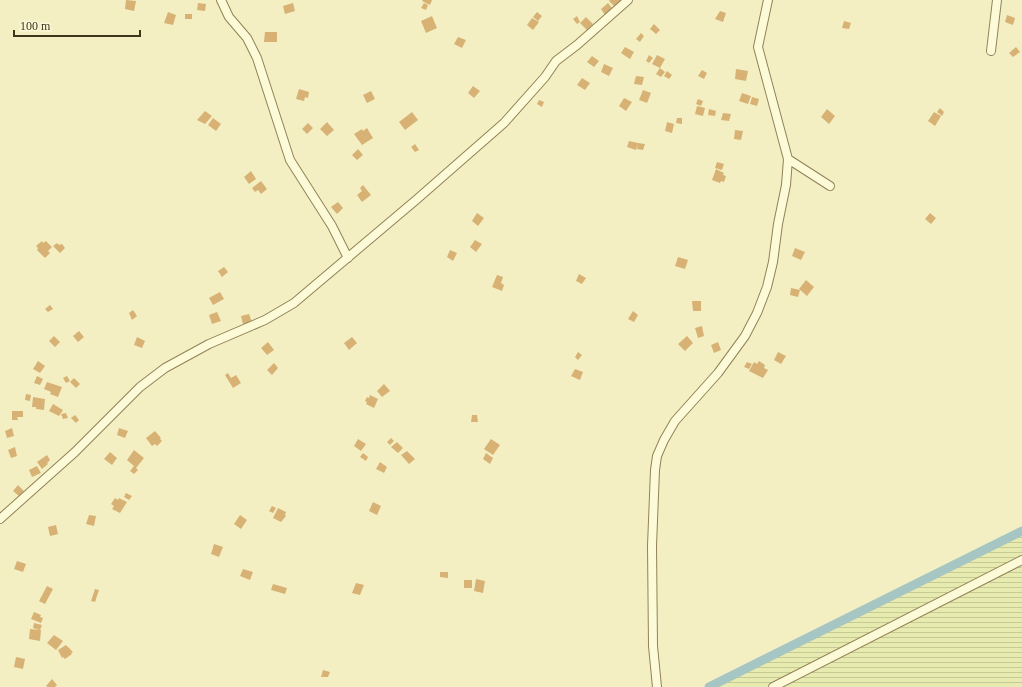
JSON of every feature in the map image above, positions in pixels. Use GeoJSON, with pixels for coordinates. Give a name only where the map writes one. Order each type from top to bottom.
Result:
{"type":"FeatureCollection","features":[{"type":"Feature","properties":{"kind":"street"},"geometry":{"type":"LineString","coordinates":[[221,0],[229,17],[247,38],[257,58],[290,160],[332,226],[348,258]]}},
{"type":"Feature","properties":{"kind":"street"},"geometry":{"type":"LineString","coordinates":[[0,519],[75,452],[140,387],[165,368],[209,344],[266,320],[294,303],[504,123],[545,77],[556,62],[628,0]]}},
{"type":"Feature","properties":{"kind":"street"},"geometry":{"type":"LineString","coordinates":[[657,687],[654,646],[652,546],[655,470],[657,456],[664,440],[676,421],[718,373],[745,336],[757,313],[767,287],[773,262],[778,224],[786,185],[788,158],[758,47],[768,0]]}},
{"type":"Feature","properties":{"kind":"street"},"geometry":{"type":"LineString","coordinates":[[991,51],[997,0]]}},
{"type":"Feature","properties":{"kind":"street"},"geometry":{"type":"LineString","coordinates":[[788,158],[830,186]]}},
{"type":"Feature","properties":{"kind":"street"},"geometry":{"type":"LineString","coordinates":[[773,687],[1022,560]]}},
{"type":"Feature","properties":{"kind":"green space"},"geometry":{"type":"Polygon","coordinates":[[[1022,534],[1022,687],[716,687],[1022,534]]]}},
{"type":"Feature","properties":{"kind":"building"},"geometry":{"type":"Polygon","coordinates":[[[126,0],[136,1],[134,11],[125,9],[126,0]]]}},
{"type":"Feature","properties":{"kind":"building"},"geometry":{"type":"Polygon","coordinates":[[[432,0],[430,5],[422,1],[432,0]]]}},
{"type":"Feature","properties":{"kind":"building"},"geometry":{"type":"Polygon","coordinates":[[[621,0],[615,7],[609,1],[621,0]]]}},
{"type":"Feature","properties":{"kind":"building"},"geometry":{"type":"Polygon","coordinates":[[[198,3],[206,4],[205,11],[197,10],[198,3]]]}},
{"type":"Feature","properties":{"kind":"building"},"geometry":{"type":"Polygon","coordinates":[[[293,3],[295,11],[285,14],[283,6],[293,3]]]}},
{"type":"Feature","properties":{"kind":"building"},"geometry":{"type":"Polygon","coordinates":[[[424,3],[428,5],[426,10],[421,8],[424,3]]]}},
{"type":"Feature","properties":{"kind":"building"},"geometry":{"type":"Polygon","coordinates":[[[608,3],[613,9],[605,15],[601,9],[608,3]]]}},
{"type":"Feature","properties":{"kind":"building"},"geometry":{"type":"Polygon","coordinates":[[[720,11],[726,13],[723,22],[715,19],[720,11]]]}},
{"type":"Feature","properties":{"kind":"building"},"geometry":{"type":"Polygon","coordinates":[[[168,12],[176,15],[173,25],[164,23],[168,12]]]}},
{"type":"Feature","properties":{"kind":"building"},"geometry":{"type":"Polygon","coordinates":[[[537,12],[542,16],[538,21],[533,17],[537,12]]]}},
{"type":"Feature","properties":{"kind":"building"},"geometry":{"type":"Polygon","coordinates":[[[185,14],[192,14],[192,19],[185,19],[185,14]]]}},
{"type":"Feature","properties":{"kind":"building"},"geometry":{"type":"Polygon","coordinates":[[[1007,15],[1015,18],[1013,25],[1005,22],[1007,15]]]}},
{"type":"Feature","properties":{"kind":"building"},"geometry":{"type":"Polygon","coordinates":[[[432,16],[437,28],[426,33],[421,21],[432,16]]]}},
{"type":"Feature","properties":{"kind":"building"},"geometry":{"type":"Polygon","coordinates":[[[577,16],[580,22],[577,24],[573,19],[577,16]]]}},
{"type":"Feature","properties":{"kind":"building"},"geometry":{"type":"Polygon","coordinates":[[[586,17],[593,24],[587,30],[580,23],[586,17]]]}},
{"type":"Feature","properties":{"kind":"building"},"geometry":{"type":"Polygon","coordinates":[[[532,18],[539,22],[533,30],[527,25],[532,18]]]}},
{"type":"Feature","properties":{"kind":"building"},"geometry":{"type":"Polygon","coordinates":[[[844,21],[851,23],[849,29],[842,28],[844,21]]]}},
{"type":"Feature","properties":{"kind":"building"},"geometry":{"type":"Polygon","coordinates":[[[654,24],[660,30],[656,34],[650,29],[654,24]]]}},
{"type":"Feature","properties":{"kind":"building"},"geometry":{"type":"Polygon","coordinates":[[[265,32],[277,32],[277,42],[264,42],[265,32]]]}},
{"type":"Feature","properties":{"kind":"building"},"geometry":{"type":"Polygon","coordinates":[[[641,33],[644,36],[640,42],[636,39],[641,33]]]}},
{"type":"Feature","properties":{"kind":"building"},"geometry":{"type":"Polygon","coordinates":[[[458,37],[466,40],[462,48],[454,44],[458,37]]]}},
{"type":"Feature","properties":{"kind":"building"},"geometry":{"type":"Polygon","coordinates":[[[625,47],[634,52],[630,59],[621,53],[625,47]]]}},
{"type":"Feature","properties":{"kind":"building"},"geometry":{"type":"Polygon","coordinates":[[[1016,47],[1020,52],[1013,57],[1009,53],[1016,47]]]}},
{"type":"Feature","properties":{"kind":"building"},"geometry":{"type":"Polygon","coordinates":[[[649,55],[653,58],[649,63],[646,61],[649,55]]]}},
{"type":"Feature","properties":{"kind":"building"},"geometry":{"type":"Polygon","coordinates":[[[657,55],[665,59],[660,68],[652,64],[657,55]]]}},
{"type":"Feature","properties":{"kind":"building"},"geometry":{"type":"Polygon","coordinates":[[[592,56],[599,61],[594,67],[587,62],[592,56]]]}},
{"type":"Feature","properties":{"kind":"building"},"geometry":{"type":"Polygon","coordinates":[[[604,64],[613,68],[609,76],[601,72],[604,64]]]}},
{"type":"Feature","properties":{"kind":"building"},"geometry":{"type":"Polygon","coordinates":[[[660,68],[665,72],[661,77],[656,74],[660,68]]]}},
{"type":"Feature","properties":{"kind":"building"},"geometry":{"type":"Polygon","coordinates":[[[736,69],[748,71],[746,81],[735,79],[736,69]]]}},
{"type":"Feature","properties":{"kind":"building"},"geometry":{"type":"Polygon","coordinates":[[[702,70],[707,73],[704,79],[698,76],[702,70]]]}},
{"type":"Feature","properties":{"kind":"building"},"geometry":{"type":"Polygon","coordinates":[[[667,71],[672,75],[669,79],[664,76],[667,71]]]}},
{"type":"Feature","properties":{"kind":"building"},"geometry":{"type":"Polygon","coordinates":[[[636,76],[644,77],[642,85],[634,84],[636,76]]]}},
{"type":"Feature","properties":{"kind":"building"},"geometry":{"type":"Polygon","coordinates":[[[582,78],[590,83],[585,90],[577,85],[582,78]]]}},
{"type":"Feature","properties":{"kind":"building"},"geometry":{"type":"Polygon","coordinates":[[[473,86],[480,91],[474,98],[468,93],[473,86]]]}},
{"type":"Feature","properties":{"kind":"building"},"geometry":{"type":"Polygon","coordinates":[[[299,89],[309,92],[308,98],[305,97],[304,101],[296,99],[299,89]]]}},
{"type":"Feature","properties":{"kind":"building"},"geometry":{"type":"Polygon","coordinates":[[[643,90],[651,93],[647,103],[639,100],[643,90]]]}},
{"type":"Feature","properties":{"kind":"building"},"geometry":{"type":"Polygon","coordinates":[[[371,91],[375,99],[367,103],[363,95],[371,91]]]}},
{"type":"Feature","properties":{"kind":"building"},"geometry":{"type":"Polygon","coordinates":[[[742,93],[751,96],[748,104],[739,101],[742,93]]]}},
{"type":"Feature","properties":{"kind":"building"},"geometry":{"type":"Polygon","coordinates":[[[752,97],[759,99],[757,106],[750,104],[752,97]]]}},
{"type":"Feature","properties":{"kind":"building"},"geometry":{"type":"Polygon","coordinates":[[[624,98],[632,102],[626,111],[619,106],[624,98]]]}},
{"type":"Feature","properties":{"kind":"building"},"geometry":{"type":"Polygon","coordinates":[[[698,99],[703,101],[701,106],[696,104],[698,99]]]}},
{"type":"Feature","properties":{"kind":"building"},"geometry":{"type":"Polygon","coordinates":[[[539,100],[544,102],[542,107],[537,104],[539,100]]]}},
{"type":"Feature","properties":{"kind":"building"},"geometry":{"type":"Polygon","coordinates":[[[697,106],[705,108],[703,116],[695,114],[697,106]]]}},
{"type":"Feature","properties":{"kind":"building"},"geometry":{"type":"Polygon","coordinates":[[[940,108],[944,112],[942,116],[937,112],[940,108]]]}},
{"type":"Feature","properties":{"kind":"building"},"geometry":{"type":"Polygon","coordinates":[[[709,109],[716,111],[715,116],[708,115],[709,109]]]}},
{"type":"Feature","properties":{"kind":"building"},"geometry":{"type":"Polygon","coordinates":[[[827,109],[835,116],[829,124],[821,117],[827,109]]]}},
{"type":"Feature","properties":{"kind":"building"},"geometry":{"type":"Polygon","coordinates":[[[205,111],[212,116],[205,124],[197,120],[205,111]]]}},
{"type":"Feature","properties":{"kind":"building"},"geometry":{"type":"Polygon","coordinates":[[[412,112],[418,120],[405,130],[399,122],[412,112]]]}},
{"type":"Feature","properties":{"kind":"building"},"geometry":{"type":"Polygon","coordinates":[[[934,112],[941,116],[935,126],[928,121],[934,112]]]}},
{"type":"Feature","properties":{"kind":"building"},"geometry":{"type":"Polygon","coordinates":[[[723,113],[731,114],[729,121],[721,120],[723,113]]]}},
{"type":"Feature","properties":{"kind":"building"},"geometry":{"type":"Polygon","coordinates":[[[213,118],[221,124],[216,131],[208,125],[213,118]]]}},
{"type":"Feature","properties":{"kind":"building"},"geometry":{"type":"Polygon","coordinates":[[[677,118],[682,118],[682,124],[676,123],[677,118]]]}},
{"type":"Feature","properties":{"kind":"building"},"geometry":{"type":"Polygon","coordinates":[[[327,122],[334,130],[327,136],[320,129],[327,122]]]}},
{"type":"Feature","properties":{"kind":"building"},"geometry":{"type":"Polygon","coordinates":[[[667,122],[674,124],[672,133],[665,131],[667,122]]]}},
{"type":"Feature","properties":{"kind":"building"},"geometry":{"type":"Polygon","coordinates":[[[308,123],[313,128],[307,134],[302,129],[308,123]]]}},
{"type":"Feature","properties":{"kind":"building"},"geometry":{"type":"Polygon","coordinates":[[[367,128],[373,138],[362,145],[354,134],[367,128]]]}},
{"type":"Feature","properties":{"kind":"building"},"geometry":{"type":"Polygon","coordinates":[[[735,130],[743,131],[741,140],[734,139],[735,130]]]}},
{"type":"Feature","properties":{"kind":"building"},"geometry":{"type":"Polygon","coordinates":[[[629,141],[638,143],[636,150],[627,147],[629,141]]]}},
{"type":"Feature","properties":{"kind":"building"},"geometry":{"type":"Polygon","coordinates":[[[638,143],[645,144],[643,150],[637,149],[638,143]]]}},
{"type":"Feature","properties":{"kind":"building"},"geometry":{"type":"Polygon","coordinates":[[[415,144],[419,150],[415,152],[411,147],[415,144]]]}},
{"type":"Feature","properties":{"kind":"building"},"geometry":{"type":"Polygon","coordinates":[[[358,149],[363,155],[357,160],[352,155],[358,149]]]}},
{"type":"Feature","properties":{"kind":"building"},"geometry":{"type":"Polygon","coordinates":[[[717,162],[724,164],[722,170],[715,168],[717,162]]]}},
{"type":"Feature","properties":{"kind":"building"},"geometry":{"type":"Polygon","coordinates":[[[716,169],[724,173],[723,175],[726,176],[724,182],[721,181],[720,183],[712,180],[716,169]]]}},
{"type":"Feature","properties":{"kind":"building"},"geometry":{"type":"Polygon","coordinates":[[[251,171],[256,179],[249,184],[244,177],[251,171]]]}},
{"type":"Feature","properties":{"kind":"building"},"geometry":{"type":"Polygon","coordinates":[[[261,181],[267,189],[261,194],[258,190],[255,192],[252,188],[261,181]]]}},
{"type":"Feature","properties":{"kind":"building"},"geometry":{"type":"Polygon","coordinates":[[[363,185],[371,195],[362,202],[357,195],[362,191],[360,188],[363,185]]]}},
{"type":"Feature","properties":{"kind":"building"},"geometry":{"type":"Polygon","coordinates":[[[338,202],[343,208],[337,214],[331,207],[338,202]]]}},
{"type":"Feature","properties":{"kind":"building"},"geometry":{"type":"Polygon","coordinates":[[[477,213],[484,218],[478,226],[472,221],[477,213]]]}},
{"type":"Feature","properties":{"kind":"building"},"geometry":{"type":"Polygon","coordinates":[[[930,213],[936,218],[931,224],[925,219],[930,213]]]}},
{"type":"Feature","properties":{"kind":"building"},"geometry":{"type":"Polygon","coordinates":[[[475,240],[482,244],[476,252],[470,247],[475,240]]]}},
{"type":"Feature","properties":{"kind":"building"},"geometry":{"type":"Polygon","coordinates":[[[42,241],[43,243],[46,241],[52,247],[48,251],[50,253],[45,258],[37,250],[38,248],[36,246],[42,241]]]}},
{"type":"Feature","properties":{"kind":"building"},"geometry":{"type":"Polygon","coordinates":[[[57,243],[59,245],[62,244],[65,248],[60,253],[53,246],[57,243]]]}},
{"type":"Feature","properties":{"kind":"building"},"geometry":{"type":"Polygon","coordinates":[[[795,248],[805,252],[801,260],[792,256],[795,248]]]}},
{"type":"Feature","properties":{"kind":"building"},"geometry":{"type":"Polygon","coordinates":[[[450,250],[457,253],[453,261],[447,257],[450,250]]]}},
{"type":"Feature","properties":{"kind":"building"},"geometry":{"type":"Polygon","coordinates":[[[678,257],[688,260],[685,269],[675,266],[678,257]]]}},
{"type":"Feature","properties":{"kind":"building"},"geometry":{"type":"Polygon","coordinates":[[[224,267],[228,272],[222,277],[218,271],[224,267]]]}},
{"type":"Feature","properties":{"kind":"building"},"geometry":{"type":"Polygon","coordinates":[[[579,274],[586,278],[582,284],[576,281],[579,274]]]}},
{"type":"Feature","properties":{"kind":"building"},"geometry":{"type":"Polygon","coordinates":[[[497,275],[503,277],[501,283],[504,285],[502,291],[492,287],[497,275]]]}},
{"type":"Feature","properties":{"kind":"building"},"geometry":{"type":"Polygon","coordinates":[[[806,280],[814,287],[807,296],[799,289],[806,280]]]}},
{"type":"Feature","properties":{"kind":"building"},"geometry":{"type":"Polygon","coordinates":[[[791,288],[800,290],[798,297],[790,295],[791,288]]]}},
{"type":"Feature","properties":{"kind":"building"},"geometry":{"type":"Polygon","coordinates":[[[220,292],[224,299],[213,305],[209,298],[220,292]]]}},
{"type":"Feature","properties":{"kind":"building"},"geometry":{"type":"Polygon","coordinates":[[[692,301],[701,301],[701,311],[693,311],[692,301]]]}},
{"type":"Feature","properties":{"kind":"building"},"geometry":{"type":"Polygon","coordinates":[[[50,305],[53,309],[48,312],[45,309],[50,305]]]}},
{"type":"Feature","properties":{"kind":"building"},"geometry":{"type":"Polygon","coordinates":[[[133,310],[137,316],[132,320],[129,313],[133,310]]]}},
{"type":"Feature","properties":{"kind":"building"},"geometry":{"type":"Polygon","coordinates":[[[633,311],[638,315],[634,322],[628,319],[633,311]]]}},
{"type":"Feature","properties":{"kind":"building"},"geometry":{"type":"Polygon","coordinates":[[[217,312],[221,321],[212,324],[209,315],[217,312]]]}},
{"type":"Feature","properties":{"kind":"building"},"geometry":{"type":"Polygon","coordinates":[[[249,314],[252,322],[243,324],[241,316],[249,314]]]}},
{"type":"Feature","properties":{"kind":"building"},"geometry":{"type":"Polygon","coordinates":[[[702,326],[704,336],[698,338],[695,328],[702,326]]]}},
{"type":"Feature","properties":{"kind":"building"},"geometry":{"type":"Polygon","coordinates":[[[79,331],[84,337],[78,342],[73,336],[79,331]]]}},
{"type":"Feature","properties":{"kind":"building"},"geometry":{"type":"Polygon","coordinates":[[[54,336],[60,342],[55,347],[49,341],[54,336]]]}},
{"type":"Feature","properties":{"kind":"building"},"geometry":{"type":"Polygon","coordinates":[[[687,336],[693,343],[685,351],[678,344],[687,336]]]}},
{"type":"Feature","properties":{"kind":"building"},"geometry":{"type":"Polygon","coordinates":[[[137,337],[145,341],[142,348],[134,345],[137,337]]]}},
{"type":"Feature","properties":{"kind":"building"},"geometry":{"type":"Polygon","coordinates":[[[352,337],[357,343],[349,350],[344,343],[352,337]]]}},
{"type":"Feature","properties":{"kind":"building"},"geometry":{"type":"Polygon","coordinates":[[[268,342],[274,350],[267,355],[261,348],[268,342]]]}},
{"type":"Feature","properties":{"kind":"building"},"geometry":{"type":"Polygon","coordinates":[[[718,342],[721,350],[714,353],[711,345],[718,342]]]}},
{"type":"Feature","properties":{"kind":"building"},"geometry":{"type":"Polygon","coordinates":[[[578,352],[582,355],[578,360],[575,357],[578,352]]]}},
{"type":"Feature","properties":{"kind":"building"},"geometry":{"type":"Polygon","coordinates":[[[778,352],[786,356],[781,364],[774,360],[778,352]]]}},
{"type":"Feature","properties":{"kind":"building"},"geometry":{"type":"Polygon","coordinates":[[[38,361],[45,366],[40,373],[33,369],[38,361]]]}},
{"type":"Feature","properties":{"kind":"building"},"geometry":{"type":"Polygon","coordinates":[[[759,361],[765,365],[764,368],[768,370],[763,378],[749,371],[754,362],[757,364],[759,361]]]}},
{"type":"Feature","properties":{"kind":"building"},"geometry":{"type":"Polygon","coordinates":[[[747,362],[752,364],[749,369],[744,367],[747,362]]]}},
{"type":"Feature","properties":{"kind":"building"},"geometry":{"type":"Polygon","coordinates":[[[274,363],[278,368],[272,375],[267,370],[274,363]]]}},
{"type":"Feature","properties":{"kind":"building"},"geometry":{"type":"Polygon","coordinates":[[[575,369],[583,372],[580,380],[571,376],[575,369]]]}},
{"type":"Feature","properties":{"kind":"building"},"geometry":{"type":"Polygon","coordinates":[[[228,373],[231,378],[236,375],[241,383],[233,388],[225,375],[228,373]]]}},
{"type":"Feature","properties":{"kind":"building"},"geometry":{"type":"Polygon","coordinates":[[[37,376],[43,379],[40,385],[34,383],[37,376]]]}},
{"type":"Feature","properties":{"kind":"building"},"geometry":{"type":"Polygon","coordinates":[[[67,376],[70,381],[66,383],[63,378],[67,376]]]}},
{"type":"Feature","properties":{"kind":"building"},"geometry":{"type":"Polygon","coordinates":[[[74,378],[80,384],[76,388],[70,382],[74,378]]]}},
{"type":"Feature","properties":{"kind":"building"},"geometry":{"type":"Polygon","coordinates":[[[47,382],[62,387],[58,397],[50,394],[51,392],[44,389],[47,382]]]}},
{"type":"Feature","properties":{"kind":"building"},"geometry":{"type":"Polygon","coordinates":[[[384,384],[390,391],[382,397],[377,391],[384,384]]]}},
{"type":"Feature","properties":{"kind":"building"},"geometry":{"type":"Polygon","coordinates":[[[26,394],[31,395],[30,401],[25,400],[26,394]]]}},
{"type":"Feature","properties":{"kind":"building"},"geometry":{"type":"Polygon","coordinates":[[[370,395],[378,399],[374,408],[366,404],[367,402],[365,401],[370,395]]]}},
{"type":"Feature","properties":{"kind":"building"},"geometry":{"type":"Polygon","coordinates":[[[33,397],[45,399],[44,410],[32,407],[33,397]]]}},
{"type":"Feature","properties":{"kind":"building"},"geometry":{"type":"Polygon","coordinates":[[[53,404],[63,410],[59,416],[49,411],[53,404]]]}},
{"type":"Feature","properties":{"kind":"building"},"geometry":{"type":"Polygon","coordinates":[[[12,411],[23,411],[23,417],[17,417],[18,420],[12,420],[12,411]]]}},
{"type":"Feature","properties":{"kind":"building"},"geometry":{"type":"Polygon","coordinates":[[[66,413],[68,418],[63,419],[61,414],[66,413]]]}},
{"type":"Feature","properties":{"kind":"building"},"geometry":{"type":"Polygon","coordinates":[[[75,415],[79,420],[76,423],[71,418],[75,415]]]}},
{"type":"Feature","properties":{"kind":"building"},"geometry":{"type":"Polygon","coordinates":[[[472,415],[477,415],[478,422],[471,422],[472,415]]]}},
{"type":"Feature","properties":{"kind":"building"},"geometry":{"type":"Polygon","coordinates":[[[12,428],[14,436],[7,438],[5,431],[12,428]]]}},
{"type":"Feature","properties":{"kind":"building"},"geometry":{"type":"Polygon","coordinates":[[[119,428],[128,431],[125,438],[117,435],[119,428]]]}},
{"type":"Feature","properties":{"kind":"building"},"geometry":{"type":"Polygon","coordinates":[[[155,431],[162,441],[157,446],[155,444],[152,446],[146,438],[155,431]]]}},
{"type":"Feature","properties":{"kind":"building"},"geometry":{"type":"Polygon","coordinates":[[[391,438],[394,441],[390,445],[387,442],[391,438]]]}},
{"type":"Feature","properties":{"kind":"building"},"geometry":{"type":"Polygon","coordinates":[[[358,439],[366,444],[361,451],[354,446],[358,439]]]}},
{"type":"Feature","properties":{"kind":"building"},"geometry":{"type":"Polygon","coordinates":[[[491,439],[500,445],[493,455],[484,449],[491,439]]]}},
{"type":"Feature","properties":{"kind":"building"},"geometry":{"type":"Polygon","coordinates":[[[397,442],[403,448],[398,453],[391,447],[397,442]]]}},
{"type":"Feature","properties":{"kind":"building"},"geometry":{"type":"Polygon","coordinates":[[[15,447],[17,456],[11,458],[8,450],[15,447]]]}},
{"type":"Feature","properties":{"kind":"building"},"geometry":{"type":"Polygon","coordinates":[[[134,450],[144,458],[136,468],[138,470],[134,474],[130,471],[134,466],[127,460],[134,450]]]}},
{"type":"Feature","properties":{"kind":"building"},"geometry":{"type":"Polygon","coordinates":[[[407,451],[415,459],[409,464],[401,455],[407,451]]]}},
{"type":"Feature","properties":{"kind":"building"},"geometry":{"type":"Polygon","coordinates":[[[110,452],[117,458],[112,465],[104,459],[110,452]]]}},
{"type":"Feature","properties":{"kind":"building"},"geometry":{"type":"Polygon","coordinates":[[[363,453],[368,457],[366,461],[360,457],[363,453]]]}},
{"type":"Feature","properties":{"kind":"building"},"geometry":{"type":"Polygon","coordinates":[[[486,453],[493,458],[490,464],[483,459],[486,453]]]}},
{"type":"Feature","properties":{"kind":"building"},"geometry":{"type":"Polygon","coordinates":[[[47,455],[50,460],[42,469],[37,462],[47,455]]]}},
{"type":"Feature","properties":{"kind":"building"},"geometry":{"type":"Polygon","coordinates":[[[380,462],[387,467],[384,473],[376,469],[380,462]]]}},
{"type":"Feature","properties":{"kind":"building"},"geometry":{"type":"Polygon","coordinates":[[[37,466],[41,473],[32,477],[29,470],[37,466]]]}},
{"type":"Feature","properties":{"kind":"building"},"geometry":{"type":"Polygon","coordinates":[[[18,485],[24,491],[19,496],[13,491],[18,485]]]}},
{"type":"Feature","properties":{"kind":"building"},"geometry":{"type":"Polygon","coordinates":[[[126,493],[132,496],[129,500],[124,497],[126,493]]]}},
{"type":"Feature","properties":{"kind":"building"},"geometry":{"type":"Polygon","coordinates":[[[115,498],[118,500],[119,498],[127,502],[120,513],[112,509],[114,506],[111,504],[115,498]]]}},
{"type":"Feature","properties":{"kind":"building"},"geometry":{"type":"Polygon","coordinates":[[[373,502],[381,506],[377,515],[369,511],[373,502]]]}},
{"type":"Feature","properties":{"kind":"building"},"geometry":{"type":"Polygon","coordinates":[[[272,506],[276,508],[273,513],[269,511],[272,506]]]}},
{"type":"Feature","properties":{"kind":"building"},"geometry":{"type":"Polygon","coordinates":[[[278,508],[286,512],[286,516],[281,522],[273,518],[278,508]]]}},
{"type":"Feature","properties":{"kind":"building"},"geometry":{"type":"Polygon","coordinates":[[[89,515],[96,516],[94,526],[86,524],[89,515]]]}},
{"type":"Feature","properties":{"kind":"building"},"geometry":{"type":"Polygon","coordinates":[[[240,515],[247,520],[241,529],[234,524],[240,515]]]}},
{"type":"Feature","properties":{"kind":"building"},"geometry":{"type":"Polygon","coordinates":[[[56,525],[58,534],[50,536],[48,527],[56,525]]]}},
{"type":"Feature","properties":{"kind":"building"},"geometry":{"type":"Polygon","coordinates":[[[214,544],[223,547],[219,557],[211,554],[214,544]]]}},
{"type":"Feature","properties":{"kind":"building"},"geometry":{"type":"Polygon","coordinates":[[[17,561],[26,564],[23,572],[14,569],[17,561]]]}},
{"type":"Feature","properties":{"kind":"building"},"geometry":{"type":"Polygon","coordinates":[[[243,569],[253,572],[250,580],[240,576],[243,569]]]}},
{"type":"Feature","properties":{"kind":"building"},"geometry":{"type":"Polygon","coordinates":[[[440,572],[448,572],[448,578],[440,577],[440,572]]]}},
{"type":"Feature","properties":{"kind":"building"},"geometry":{"type":"Polygon","coordinates":[[[476,579],[485,581],[483,593],[474,591],[476,579]]]}},
{"type":"Feature","properties":{"kind":"building"},"geometry":{"type":"Polygon","coordinates":[[[464,580],[472,580],[472,588],[464,588],[464,580]]]}},
{"type":"Feature","properties":{"kind":"building"},"geometry":{"type":"Polygon","coordinates":[[[356,583],[364,585],[360,595],[352,593],[356,583]]]}},
{"type":"Feature","properties":{"kind":"building"},"geometry":{"type":"Polygon","coordinates":[[[273,584],[287,588],[285,594],[271,590],[273,584]]]}},
{"type":"Feature","properties":{"kind":"building"},"geometry":{"type":"Polygon","coordinates":[[[47,586],[53,589],[45,604],[39,601],[47,586]]]}},
{"type":"Feature","properties":{"kind":"building"},"geometry":{"type":"Polygon","coordinates":[[[95,589],[99,590],[95,602],[91,601],[95,589]]]}},
{"type":"Feature","properties":{"kind":"building"},"geometry":{"type":"Polygon","coordinates":[[[34,612],[41,615],[40,617],[43,618],[41,623],[31,619],[34,612]]]}},
{"type":"Feature","properties":{"kind":"building"},"geometry":{"type":"Polygon","coordinates":[[[34,623],[42,625],[40,630],[33,628],[34,623]]]}},
{"type":"Feature","properties":{"kind":"building"},"geometry":{"type":"Polygon","coordinates":[[[30,629],[41,630],[40,641],[29,639],[30,629]]]}},
{"type":"Feature","properties":{"kind":"building"},"geometry":{"type":"Polygon","coordinates":[[[54,635],[63,641],[56,650],[47,643],[54,635]]]}},
{"type":"Feature","properties":{"kind":"building"},"geometry":{"type":"Polygon","coordinates":[[[66,645],[73,652],[65,659],[63,657],[62,658],[58,650],[66,645]]]}},
{"type":"Feature","properties":{"kind":"building"},"geometry":{"type":"Polygon","coordinates":[[[16,657],[25,659],[23,669],[14,667],[16,657]]]}},
{"type":"Feature","properties":{"kind":"building"},"geometry":{"type":"Polygon","coordinates":[[[323,670],[330,672],[328,677],[321,677],[323,670]]]}},
{"type":"Feature","properties":{"kind":"building"},"geometry":{"type":"Polygon","coordinates":[[[52,679],[57,685],[55,687],[46,686],[52,679]]]}},
{"type":"Feature","properties":{"kind":"waterway"},"geometry":{"type":"LineString","coordinates":[[709,687],[1022,531]]}}]}
